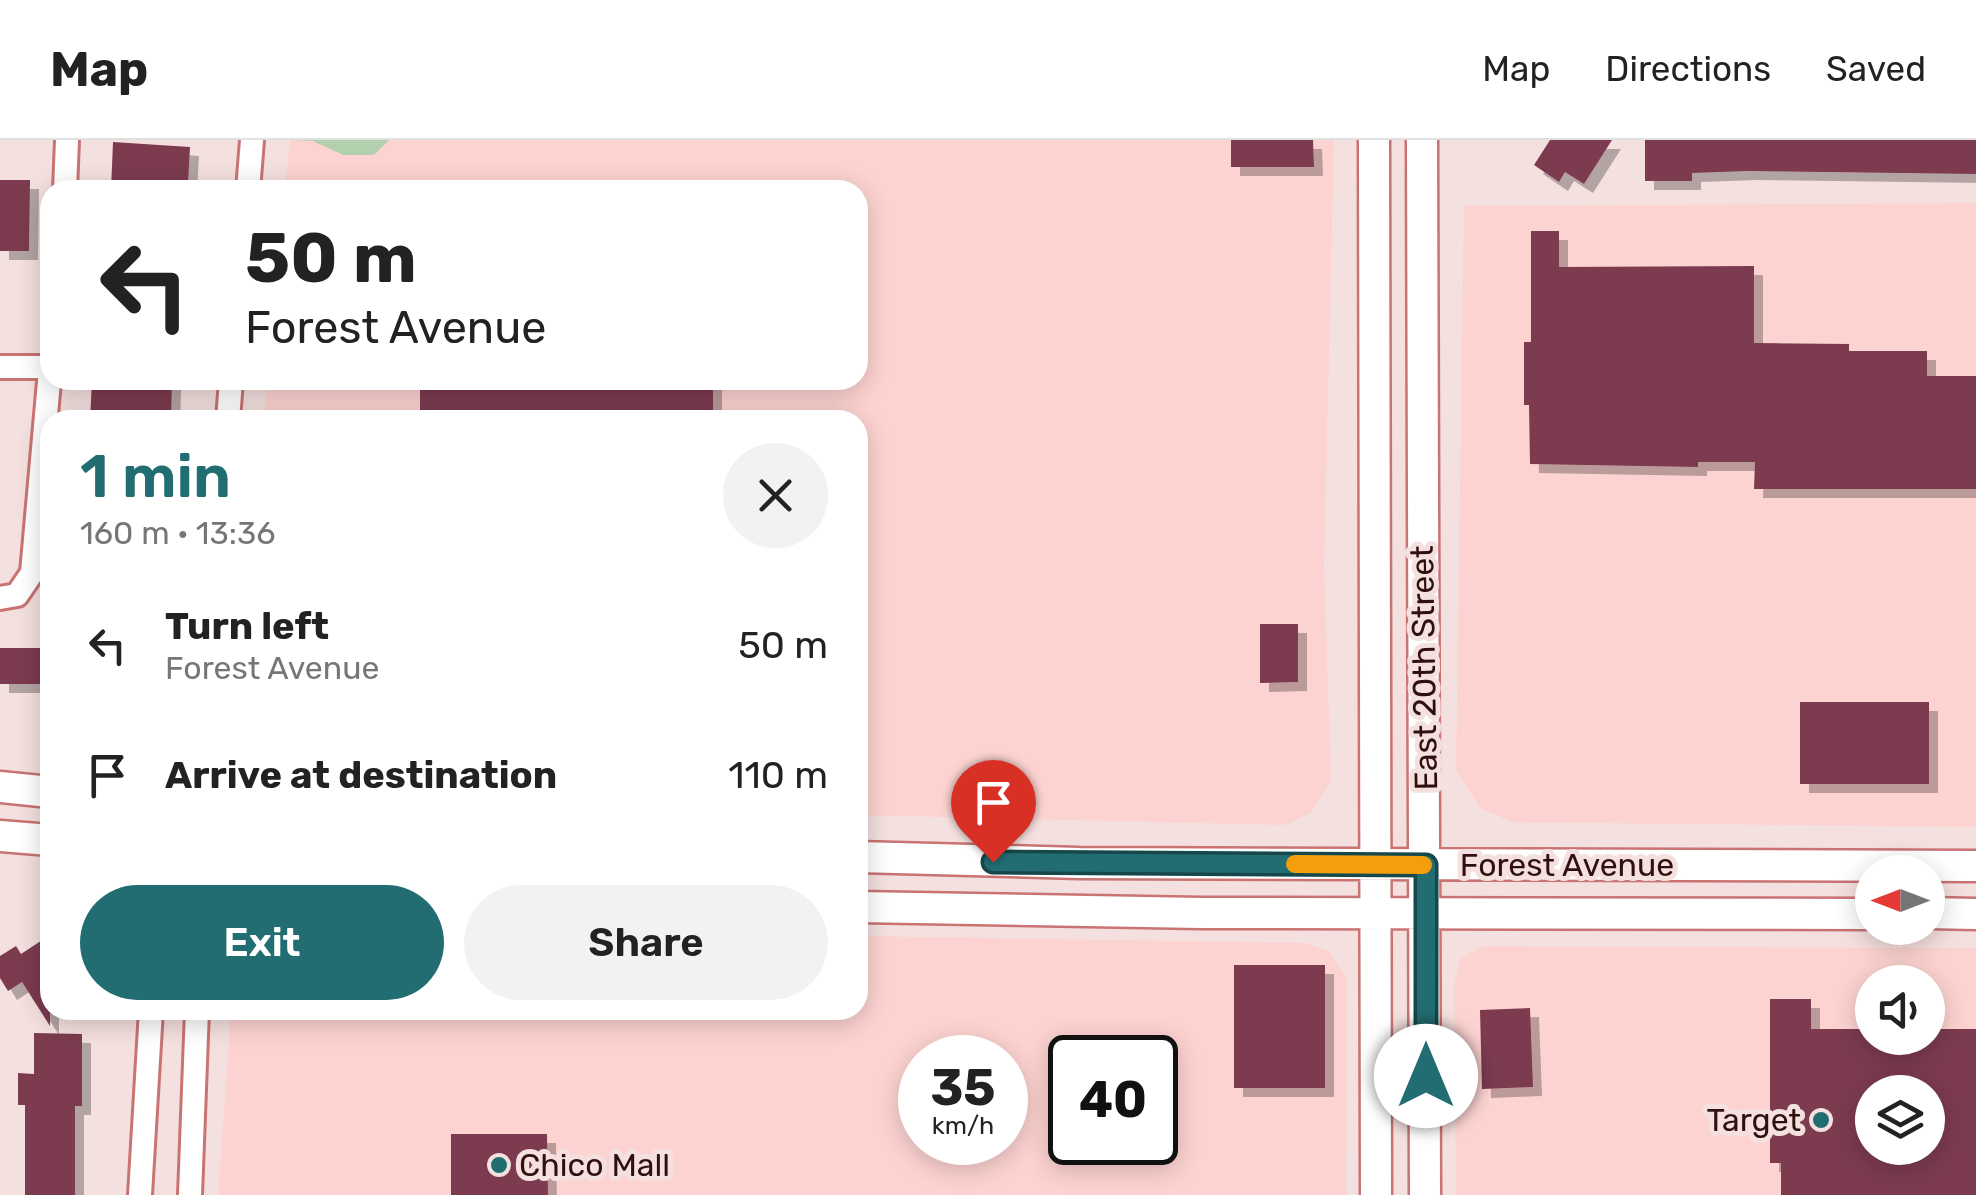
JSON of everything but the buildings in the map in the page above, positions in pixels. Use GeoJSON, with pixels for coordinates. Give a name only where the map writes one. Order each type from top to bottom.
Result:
{"type":"FeatureCollection","features":[{"type":"Feature","properties":{"kind":"street"},"geometry":{"type":"LineString","coordinates":[[66,140],[66,180]]}},
{"type":"Feature","properties":{"kind":"street"},"geometry":{"type":"LineString","coordinates":[[249,180],[252,140]]}},
{"type":"Feature","properties":{"kind":"street","name":"East 20th Street"},"geometry":{"type":"LineString","coordinates":[[1374,140],[1376,1195]]}},
{"type":"Feature","properties":{"kind":"street","name":"East 20th Street"},"geometry":{"type":"LineString","coordinates":[[1422,140],[1425,1195]]}},
{"type":"Feature","properties":{"kind":"street"},"geometry":{"type":"LineString","coordinates":[[0,367],[40,368]]}},
{"type":"Feature","properties":{"kind":"street"},"geometry":{"type":"LineString","coordinates":[[8,597],[32,572],[40,481]]}},
{"type":"Feature","properties":{"kind":"street"},"geometry":{"type":"LineString","coordinates":[[0,787],[40,791]]}},
{"type":"Feature","properties":{"kind":"street"},"geometry":{"type":"LineString","coordinates":[[0,836],[40,839]]}},
{"type":"Feature","properties":{"kind":"street","name":"Forest Avenue"},"geometry":{"type":"LineString","coordinates":[[868,857],[1002,862],[1976,866]]}},
{"type":"Feature","properties":{"kind":"street","name":"Forest Avenue"},"geometry":{"type":"LineString","coordinates":[[868,906],[1044,912],[1855,914]]}},
{"type":"Feature","properties":{"kind":"street"},"geometry":{"type":"LineString","coordinates":[[1945,914],[1976,914]]}},
{"type":"Feature","properties":{"kind":"street"},"geometry":{"type":"LineString","coordinates":[[140,1195],[150,1020]]}},
{"type":"Feature","properties":{"kind":"street"},"geometry":{"type":"LineString","coordinates":[[190,1195],[197,1020]]}},
{"type":"Feature","properties":{"kind":"shaded area"},"geometry":{"type":"Polygon","coordinates":[[[290,140],[1334,140],[1324,566],[1331,780],[1311,813],[1285,825],[868,815],[868,410],[265,410],[266,390],[868,390],[868,180],[286,180],[290,140]]]}},
{"type":"Feature","properties":{"kind":"shaded area"},"geometry":{"type":"Polygon","coordinates":[[[1976,203],[1976,827],[1512,822],[1481,809],[1456,771],[1464,206],[1976,203]]]}},
{"type":"Feature","properties":{"kind":"shaded area"},"geometry":{"type":"Polygon","coordinates":[[[868,936],[1307,943],[1328,951],[1346,976],[1346,1195],[218,1195],[230,1020],[868,1020],[868,936]]]}},
{"type":"Feature","properties":{"kind":"shaded area"},"geometry":{"type":"Polygon","coordinates":[[[1483,946],[1976,948],[1976,1195],[1456,1195],[1454,986],[1460,959],[1483,946]]]}},
{"type":"Feature","properties":{"kind":"green space"},"geometry":{"type":"Polygon","coordinates":[[[294,140],[389,140],[374,155],[343,155],[313,141],[294,140]]]}},
{"type":"Feature","properties":{"kind":"slow traffic"},"geometry":{"type":"LineString","coordinates":[[1295,864],[1423,865]]}},
{"type":"Feature","properties":{"kind":"place","name":"Target"},"geometry":{"type":"Point","coordinates":[1821,1120]}},
{"type":"Feature","properties":{"kind":"place","name":"Chico Mall"},"geometry":{"type":"Point","coordinates":[499,1165]}},
{"type":"Feature","properties":{"kind":"route"},"geometry":{"type":"LineString","coordinates":[[993,862],[1426,865],[1426,1076]]}}]}
